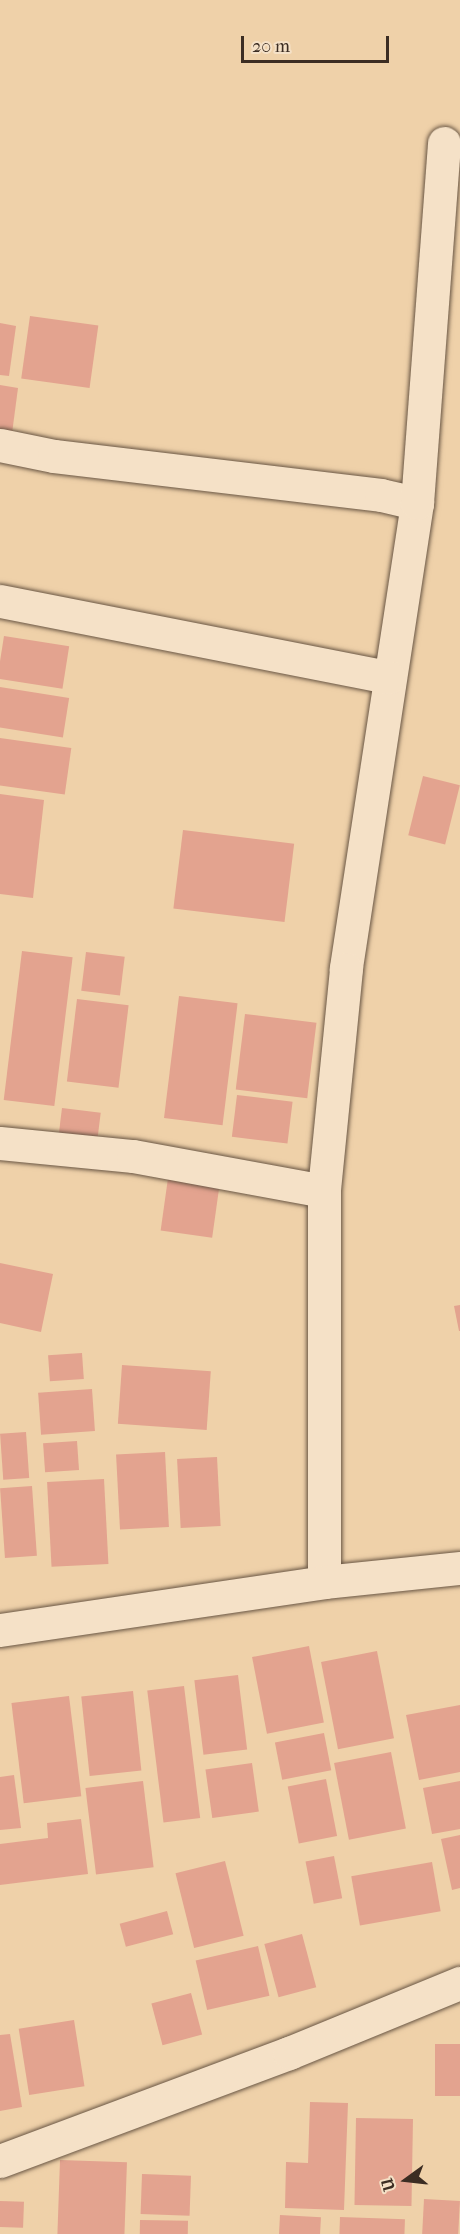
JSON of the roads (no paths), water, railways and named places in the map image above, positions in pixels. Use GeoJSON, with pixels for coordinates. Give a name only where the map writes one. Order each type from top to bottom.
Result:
{"type":"FeatureCollection","features":[{"type":"Feature","properties":{"kind":"street"},"geometry":{"type":"LineString","coordinates":[[324,1582],[324,1191],[346,969],[417,503],[444,143]]}},
{"type":"Feature","properties":{"kind":"street"},"geometry":{"type":"LineString","coordinates":[[0,446],[54,456],[381,495],[417,503]]}},
{"type":"Feature","properties":{"kind":"street"},"geometry":{"type":"LineString","coordinates":[[0,601],[389,677]]}},
{"type":"Feature","properties":{"kind":"street"},"geometry":{"type":"LineString","coordinates":[[0,1143],[133,1156],[324,1191]]}},
{"type":"Feature","properties":{"kind":"street"},"geometry":{"type":"LineString","coordinates":[[0,1630],[324,1582],[460,1568]]}},
{"type":"Feature","properties":{"kind":"street"},"geometry":{"type":"LineString","coordinates":[[0,2161],[278,2057],[460,1983]]}}]}
